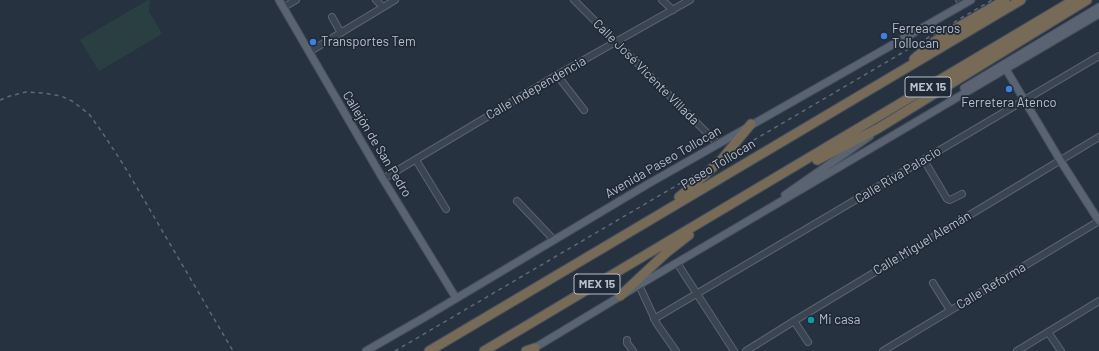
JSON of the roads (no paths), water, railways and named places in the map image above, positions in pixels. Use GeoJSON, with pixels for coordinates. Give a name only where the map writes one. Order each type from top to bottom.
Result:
{"type":"FeatureCollection","features":[{"type":"Feature","properties":{"kind":"highway"},"geometry":{"type":"LineString","coordinates":[[900,72],[934,42],[1005,0]]}},
{"type":"Feature","properties":{"kind":"highway","name":"Paseo Tollocan"},"geometry":{"type":"LineString","coordinates":[[429,351],[1021,0]]}},
{"type":"Feature","properties":{"kind":"highway","name":"MEX 15"},"geometry":{"type":"LineString","coordinates":[[484,351],[710,218],[1074,0]]}},
{"type":"Feature","properties":{"kind":"highway"},"geometry":{"type":"LineString","coordinates":[[782,174],[815,161],[877,129],[1087,0]]}},
{"type":"Feature","properties":{"kind":"highway"},"geometry":{"type":"LineString","coordinates":[[613,242],[629,229],[684,194],[696,184],[722,159],[751,124]]}},
{"type":"Feature","properties":{"kind":"highway"},"geometry":{"type":"LineString","coordinates":[[620,296],[666,253],[710,218]]}},
{"type":"Feature","properties":{"kind":"highway"},"geometry":{"type":"LineString","coordinates":[[526,351],[533,350]]}},
{"type":"Feature","properties":{"kind":"main road","name":"Callejón de San Pedro"},"geometry":{"type":"LineString","coordinates":[[279,0],[383,179],[456,298]]}},
{"type":"Feature","properties":{"kind":"main road","name":"Avenida Paseo Tollocan"},"geometry":{"type":"LineString","coordinates":[[892,45],[905,32],[960,0]]}},
{"type":"Feature","properties":{"kind":"main road","name":"Avenida Paseo Tollocan"},"geometry":{"type":"LineString","coordinates":[[375,351],[436,314],[456,298],[554,240],[751,124],[971,0]]}},
{"type":"Feature","properties":{"kind":"main road"},"geometry":{"type":"LineString","coordinates":[[1004,67],[1099,7]]}},
{"type":"Feature","properties":{"kind":"main road"},"geometry":{"type":"LineString","coordinates":[[533,350],[620,296],[772,208],[935,110],[940,104],[956,92],[1099,14]]}},
{"type":"Feature","properties":{"kind":"main road"},"geometry":{"type":"LineString","coordinates":[[1004,67],[1099,221]]}},
{"type":"Feature","properties":{"kind":"main road"},"geometry":{"type":"LineString","coordinates":[[772,208],[786,194],[861,142],[877,129]]}},
{"type":"Feature","properties":{"kind":"main road","name":"Avenida Paseo Tollocan"},"geometry":{"type":"LineString","coordinates":[[366,351],[448,304]]}},
{"type":"Feature","properties":{"kind":"street"},"geometry":{"type":"LineString","coordinates":[[284,7],[296,0]]}},
{"type":"Feature","properties":{"kind":"street"},"geometry":{"type":"LineString","coordinates":[[376,0],[383,7]]}},
{"type":"Feature","properties":{"kind":"street"},"geometry":{"type":"LineString","coordinates":[[309,52],[395,0]]}},
{"type":"Feature","properties":{"kind":"street"},"geometry":{"type":"LineString","coordinates":[[662,0],[673,10]]}},
{"type":"Feature","properties":{"kind":"street","name":"Calle Independencia"},"geometry":{"type":"LineString","coordinates":[[383,179],[557,76],[690,0]]}},
{"type":"Feature","properties":{"kind":"street","name":"Calle José Vicente Villada"},"geometry":{"type":"LineString","coordinates":[[577,1],[718,144]]}},
{"type":"Feature","properties":{"kind":"street"},"geometry":{"type":"LineString","coordinates":[[332,17],[341,33]]}},
{"type":"Feature","properties":{"kind":"street","name":"Calle Riva Palacio"},"geometry":{"type":"LineString","coordinates":[[654,319],[1099,56]]}},
{"type":"Feature","properties":{"kind":"street"},"geometry":{"type":"LineString","coordinates":[[557,76],[584,110]]}},
{"type":"Feature","properties":{"kind":"street","name":"Calle Miguel Alemán"},"geometry":{"type":"LineString","coordinates":[[746,351],[1099,137]]}},
{"type":"Feature","properties":{"kind":"street"},"geometry":{"type":"LineString","coordinates":[[416,160],[446,209]]}},
{"type":"Feature","properties":{"kind":"street"},"geometry":{"type":"LineString","coordinates":[[924,160],[947,199],[950,200],[962,194]]}},
{"type":"Feature","properties":{"kind":"street"},"geometry":{"type":"LineString","coordinates":[[516,201],[554,240]]}},
{"type":"Feature","properties":{"kind":"street","name":"Calle Reforma"},"geometry":{"type":"LineString","coordinates":[[883,351],[1099,221]]}},
{"type":"Feature","properties":{"kind":"street"},"geometry":{"type":"LineString","coordinates":[[677,263],[734,351]]}},
{"type":"Feature","properties":{"kind":"street"},"geometry":{"type":"LineString","coordinates":[[933,283],[950,310]]}},
{"type":"Feature","properties":{"kind":"street"},"geometry":{"type":"LineString","coordinates":[[639,285],[654,319],[676,351]]}},
{"type":"Feature","properties":{"kind":"street"},"geometry":{"type":"LineString","coordinates":[[1017,351],[1099,301]]}},
{"type":"Feature","properties":{"kind":"street"},"geometry":{"type":"LineString","coordinates":[[794,321],[808,342]]}},
{"type":"Feature","properties":{"kind":"street"},"geometry":{"type":"LineString","coordinates":[[1048,332],[1061,351]]}},
{"type":"Feature","properties":{"kind":"street"},"geometry":{"type":"LineString","coordinates":[[627,340],[627,343],[633,351]]}},
{"type":"Feature","properties":{"kind":"railway"},"geometry":{"type":"LineString","coordinates":[[395,351],[992,0]]}},
{"type":"Feature","properties":{"kind":"railway"},"geometry":{"type":"LineString","coordinates":[[0,100],[26,92],[43,93],[61,96],[72,101],[89,114],[123,164],[233,351]]}},
{"type":"Feature","properties":{"kind":"place","name":"Ferreaceros Tollocan"},"geometry":{"type":"Point","coordinates":[884,36]}},
{"type":"Feature","properties":{"kind":"place","name":"Transportes Tem"},"geometry":{"type":"Point","coordinates":[313,42]}},
{"type":"Feature","properties":{"kind":"place","name":"Ferretera Atenco"},"geometry":{"type":"Point","coordinates":[1009,89]}},
{"type":"Feature","properties":{"kind":"place","name":"Mi casa"},"geometry":{"type":"Point","coordinates":[811,320]}}]}
